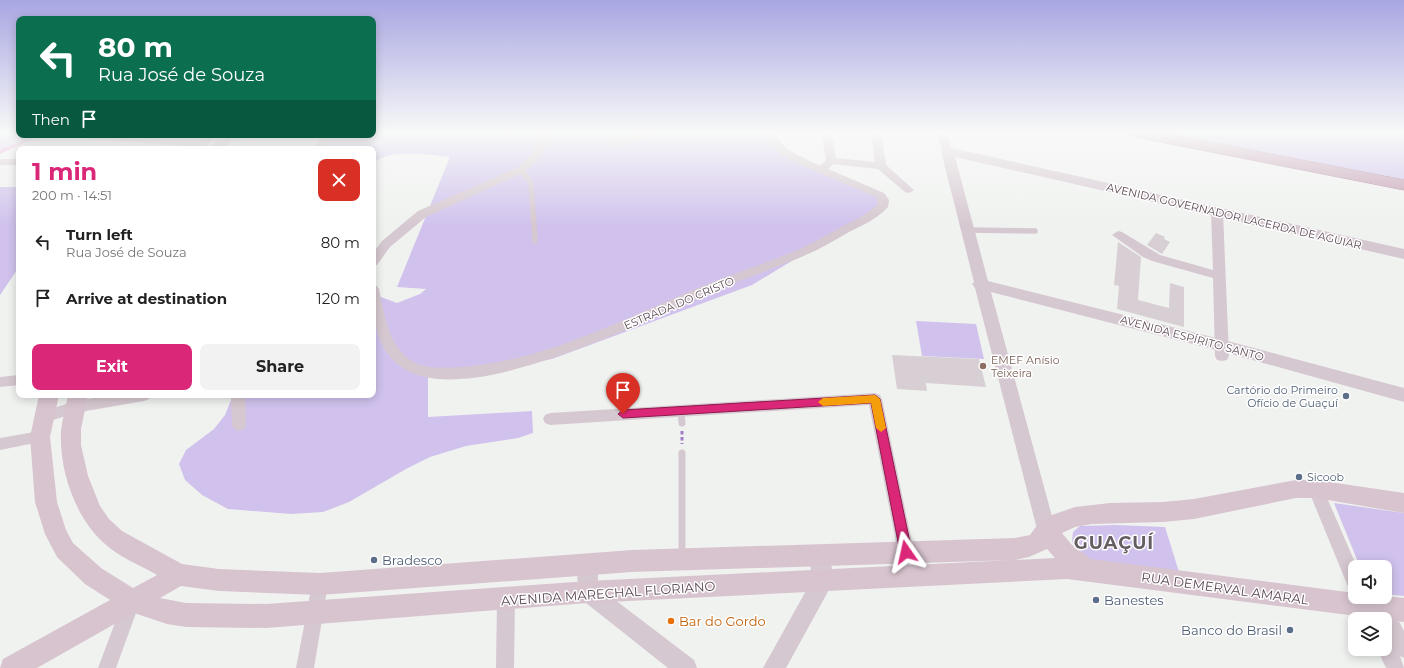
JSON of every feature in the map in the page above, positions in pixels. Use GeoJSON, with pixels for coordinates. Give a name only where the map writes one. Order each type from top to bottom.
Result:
{"type":"FeatureCollection","features":[{"type":"Feature","properties":{"kind":"highway"},"geometry":{"type":"LineString","coordinates":[[1293,163],[1404,185]]}},
{"type":"Feature","properties":{"kind":"main road","name":"AVENIDA MARECHAL FLORIANO"},"geometry":{"type":"LineString","coordinates":[[48,398],[42,427],[46,502],[56,534],[65,550],[93,576],[132,601],[152,608],[186,615],[266,616],[588,592],[1086,569]]}},
{"type":"Feature","properties":{"kind":"main road"},"geometry":{"type":"LineString","coordinates":[[76,401],[71,429],[72,458],[84,497],[101,526],[114,538],[179,575],[219,580],[320,584],[588,564],[819,554],[1022,548],[1041,541],[1045,536],[1046,531],[1056,523],[1071,517],[1091,514],[1179,511],[1296,490],[1316,489],[1404,503]]}},
{"type":"Feature","properties":{"kind":"main road"},"geometry":{"type":"LineString","coordinates":[[1046,531],[1064,552],[1086,569]]}},
{"type":"Feature","properties":{"kind":"main road","name":"RUA DEMERVAL AMARAL"},"geometry":{"type":"LineString","coordinates":[[1086,569],[1377,608]]}},
{"type":"Feature","properties":{"kind":"main road"},"geometry":{"type":"LineString","coordinates":[[12,668],[179,575]]}},
{"type":"Feature","properties":{"kind":"street"},"geometry":{"type":"LineString","coordinates":[[376,258],[386,244],[422,214],[434,207],[521,170],[528,163]]}},
{"type":"Feature","properties":{"kind":"street","name":"ESTRADA DO CRISTO"},"geometry":{"type":"LineString","coordinates":[[376,301],[387,343],[394,354],[414,368],[427,372],[465,372],[527,360],[567,348],[633,323],[713,287],[804,251],[873,215],[884,206],[884,200],[880,195],[804,163]]}},
{"type":"Feature","properties":{"kind":"street"},"geometry":{"type":"LineString","coordinates":[[820,170],[828,163]]}},
{"type":"Feature","properties":{"kind":"street"},"geometry":{"type":"LineString","coordinates":[[853,163],[881,166],[909,190]]}},
{"type":"Feature","properties":{"kind":"street"},"geometry":{"type":"LineString","coordinates":[[950,163],[966,230],[1046,531]]}},
{"type":"Feature","properties":{"kind":"street","name":"AVENIDA GOVERNADOR LACERDA DE AGUIAR"},"geometry":{"type":"LineString","coordinates":[[988,163],[1218,216],[1404,261]]}},
{"type":"Feature","properties":{"kind":"street"},"geometry":{"type":"LineString","coordinates":[[1218,216],[1221,350]]}},
{"type":"Feature","properties":{"kind":"street","name":"AVENIDA GOVERNADOR LACERDA DE AGUIAR"},"geometry":{"type":"LineString","coordinates":[[1218,216],[1404,254]]}},
{"type":"Feature","properties":{"kind":"street"},"geometry":{"type":"LineString","coordinates":[[1118,235],[1147,254],[1156,258],[1220,276]]}},
{"type":"Feature","properties":{"kind":"street","name":"AVENIDA ESPÍRITO SANTO"},"geometry":{"type":"LineString","coordinates":[[982,288],[1221,350],[1404,395]]}},
{"type":"Feature","properties":{"kind":"street","name":"AVENIDA ESPÍRITO SANTO"},"geometry":{"type":"LineString","coordinates":[[1221,350],[1404,405]]}},
{"type":"Feature","properties":{"kind":"street"},"geometry":{"type":"LineString","coordinates":[[0,382],[16,380]]}},
{"type":"Feature","properties":{"kind":"street"},"geometry":{"type":"LineString","coordinates":[[0,444],[42,427],[76,401],[110,398]]}},
{"type":"Feature","properties":{"kind":"street"},"geometry":{"type":"LineString","coordinates":[[238,398],[239,424]]}},
{"type":"Feature","properties":{"kind":"street"},"geometry":{"type":"LineString","coordinates":[[550,419],[681,417],[875,399],[906,552]]}},
{"type":"Feature","properties":{"kind":"street"},"geometry":{"type":"LineString","coordinates":[[1316,489],[1348,566]]}},
{"type":"Feature","properties":{"kind":"street"},"geometry":{"type":"LineString","coordinates":[[774,668],[823,581],[819,554]]}},
{"type":"Feature","properties":{"kind":"street"},"geometry":{"type":"LineString","coordinates":[[588,564],[588,592],[686,668]]}},
{"type":"Feature","properties":{"kind":"street"},"geometry":{"type":"LineString","coordinates":[[305,668],[320,584]]}},
{"type":"Feature","properties":{"kind":"street"},"geometry":{"type":"LineString","coordinates":[[505,668],[506,599]]}},
{"type":"Feature","properties":{"kind":"street"},"geometry":{"type":"LineString","coordinates":[[107,668],[132,601]]}},
{"type":"Feature","properties":{"kind":"street"},"geometry":{"type":"LineString","coordinates":[[1377,608],[1404,649]]}},
{"type":"Feature","properties":{"kind":"street"},"geometry":{"type":"LineString","coordinates":[[1390,656],[1396,668]]}},
{"type":"Feature","properties":{"kind":"lane"},"geometry":{"type":"LineString","coordinates":[[521,170],[531,183],[535,241]]}},
{"type":"Feature","properties":{"kind":"lane"},"geometry":{"type":"LineString","coordinates":[[966,230],[1035,231]]}},
{"type":"Feature","properties":{"kind":"lane"},"geometry":{"type":"LineString","coordinates":[[682,453],[682,560]]}},
{"type":"Feature","properties":{"kind":"path"},"geometry":{"type":"LineString","coordinates":[[681,417],[682,453]]}},
{"type":"Feature","properties":{"kind":"shaded area"},"geometry":{"type":"Polygon","coordinates":[[[447,163],[813,163],[876,195],[886,204],[752,285],[552,359],[468,374],[428,373],[428,417],[532,411],[533,433],[518,438],[466,446],[430,457],[349,502],[323,512],[291,514],[228,509],[202,495],[185,480],[179,464],[186,450],[214,429],[225,415],[232,398],[376,398],[376,295],[397,303],[420,294],[426,289],[397,287],[447,163]]]}},
{"type":"Feature","properties":{"kind":"shaded area"},"geometry":{"type":"Polygon","coordinates":[[[1303,163],[1404,163],[1404,183],[1303,163]]]}},
{"type":"Feature","properties":{"kind":"shaded area"},"geometry":{"type":"Polygon","coordinates":[[[0,187],[16,187],[16,271],[0,295],[0,187]]]}},
{"type":"Feature","properties":{"kind":"shaded area"},"geometry":{"type":"Polygon","coordinates":[[[916,321],[976,324],[984,359],[922,356],[916,321]]]}},
{"type":"Feature","properties":{"kind":"shaded area"},"geometry":{"type":"Polygon","coordinates":[[[1334,503],[1404,513],[1404,596],[1392,595],[1392,560],[1357,560],[1334,503]]]}},
{"type":"Feature","properties":{"kind":"shaded area"},"geometry":{"type":"Polygon","coordinates":[[[1116,525],[1165,527],[1179,572],[1089,562],[1074,549],[1072,540],[1073,532],[1080,526],[1116,525]]]}},
{"type":"Feature","properties":{"kind":"building"},"geometry":{"type":"Polygon","coordinates":[[[1156,233],[1165,237],[1164,239],[1170,242],[1162,254],[1147,245],[1156,233]]]}},
{"type":"Feature","properties":{"kind":"building"},"geometry":{"type":"Polygon","coordinates":[[[1118,242],[1141,257],[1138,300],[1169,308],[1170,283],[1184,287],[1184,327],[1117,309],[1119,286],[1114,285],[1118,242]]]}},
{"type":"Feature","properties":{"kind":"building"},"geometry":{"type":"Polygon","coordinates":[[[892,355],[979,359],[986,387],[926,383],[927,391],[897,389],[892,355]]]}},
{"type":"Feature","properties":{"kind":"slow traffic"},"geometry":{"type":"LineString","coordinates":[[823,402],[875,399],[881,428]]}},
{"type":"Feature","properties":{"kind":"place","name":"EMEF Anísio Teixeira"},"geometry":{"type":"Point","coordinates":[983,366]}},
{"type":"Feature","properties":{"kind":"place","name":"Cartório do Primeiro Ofício de Guaçuí"},"geometry":{"type":"Point","coordinates":[1346,396]}},
{"type":"Feature","properties":{"kind":"place","name":"Sicoob"},"geometry":{"type":"Point","coordinates":[1299,477]}},
{"type":"Feature","properties":{"kind":"place","name":"Bradesco"},"geometry":{"type":"Point","coordinates":[374,560]}},
{"type":"Feature","properties":{"kind":"place","name":"Banestes"},"geometry":{"type":"Point","coordinates":[1096,600]}},
{"type":"Feature","properties":{"kind":"place","name":"Bar do Gordo"},"geometry":{"type":"Point","coordinates":[671,621]}},
{"type":"Feature","properties":{"kind":"place","name":"Banco do Brasil"},"geometry":{"type":"Point","coordinates":[1290,630]}},
{"type":"Feature","properties":{"kind":"district","name":"GUAÇUÍ"},"geometry":{"type":"Point","coordinates":[1114,543]}},
{"type":"Feature","properties":{"kind":"route"},"geometry":{"type":"LineString","coordinates":[[623,414],[875,399],[906,552]]}}]}
